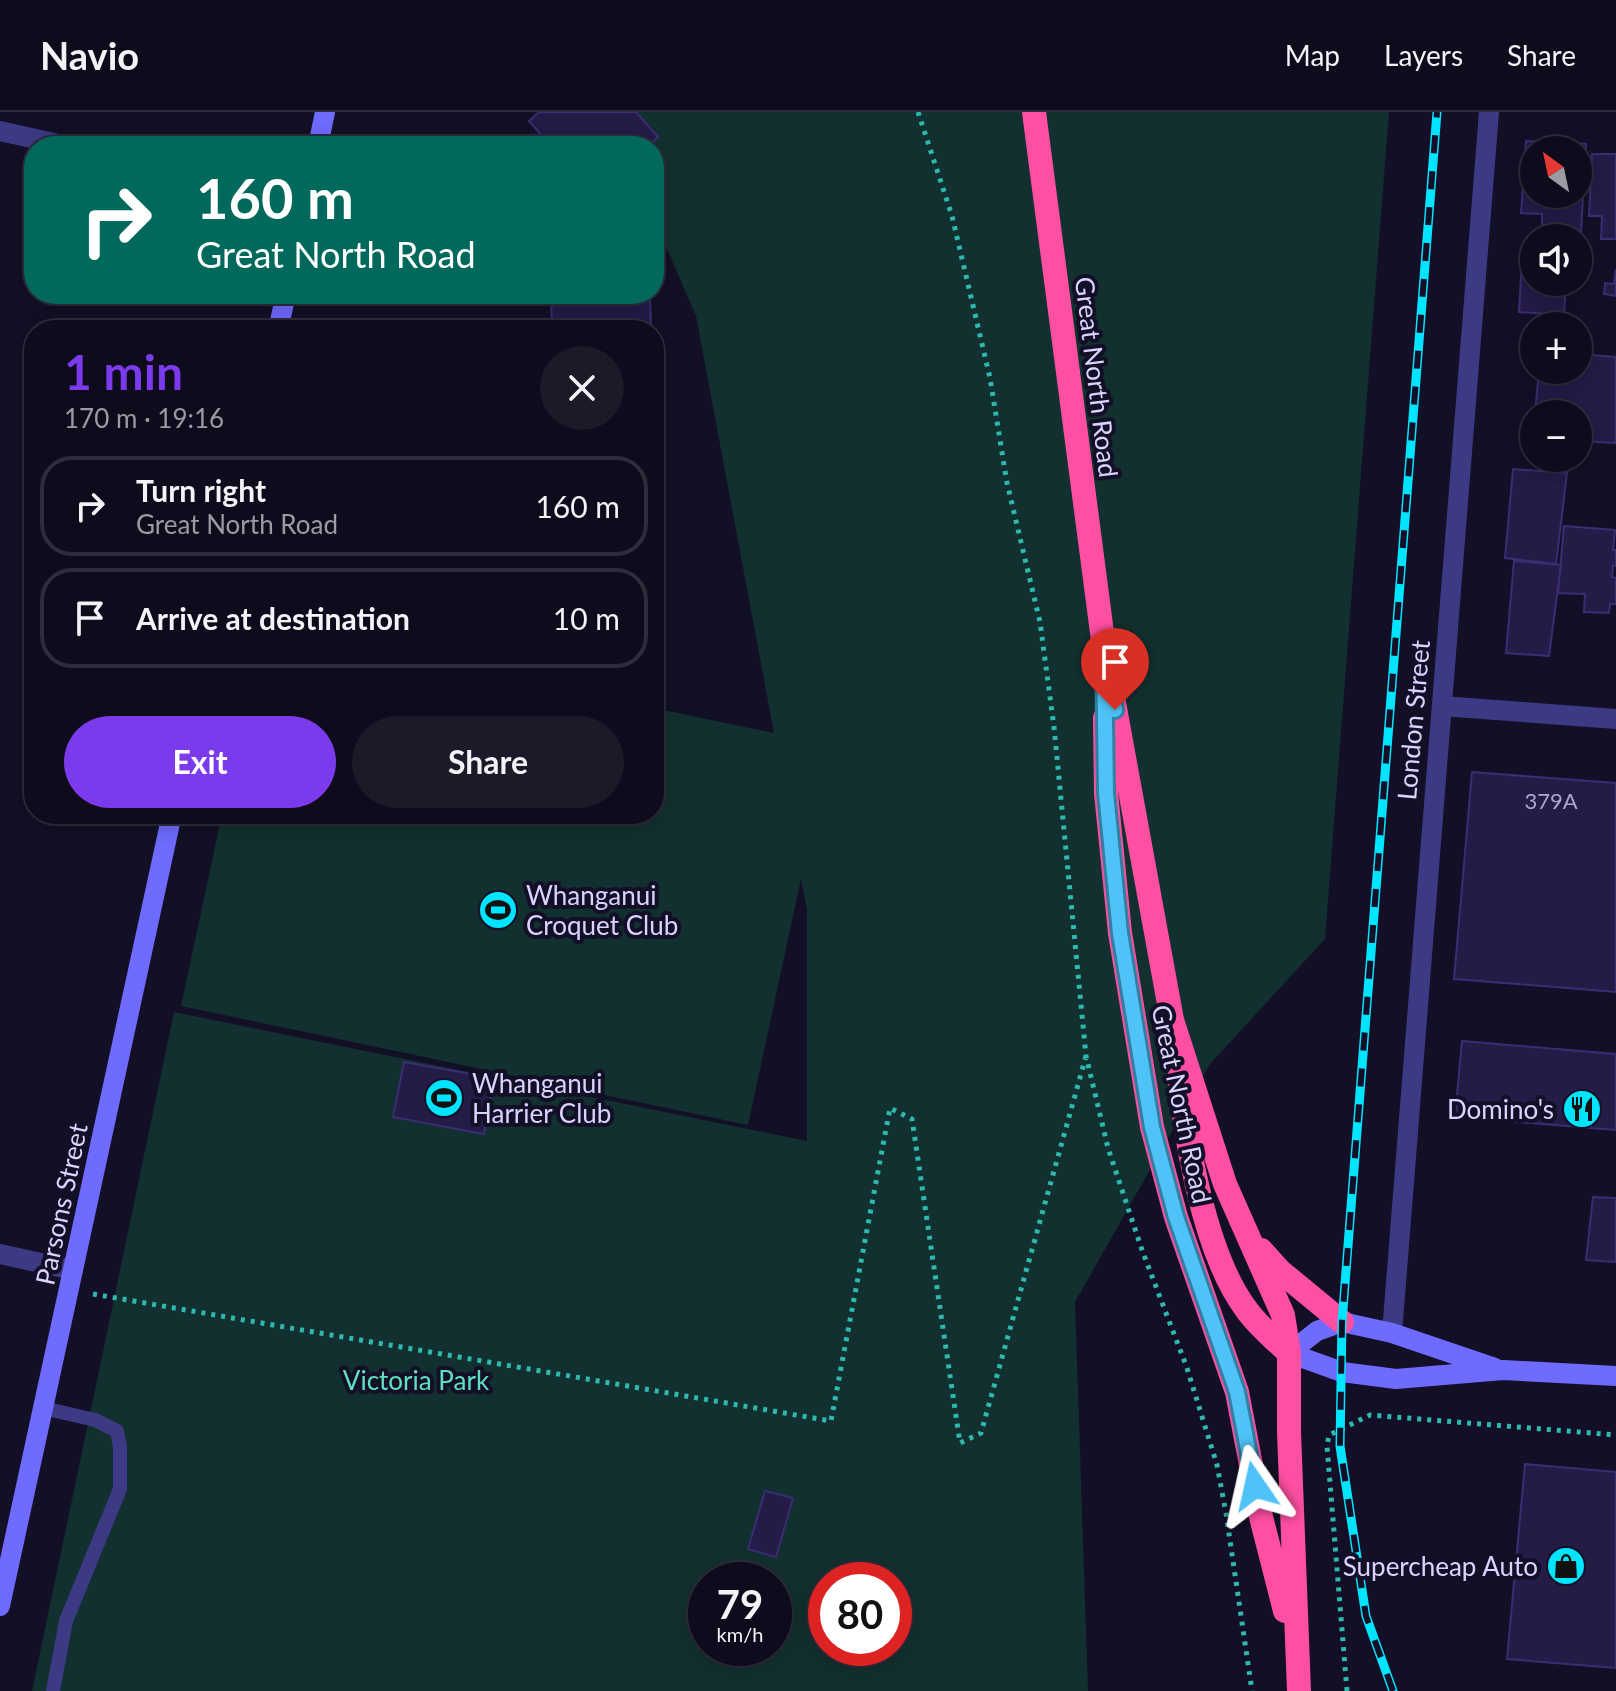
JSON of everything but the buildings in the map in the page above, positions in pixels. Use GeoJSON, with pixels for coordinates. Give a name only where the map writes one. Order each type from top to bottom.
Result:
{"type":"FeatureCollection","features":[{"type":"Feature","properties":{"kind":"highway","name":"Great North Road"},"geometry":{"type":"LineString","coordinates":[[1034,112],[1104,648],[1172,1020],[1225,1184],[1283,1315],[1289,1353]]}},
{"type":"Feature","properties":{"kind":"highway","name":"Great North Road"},"geometry":{"type":"LineString","coordinates":[[1104,648],[1106,793],[1118,917],[1152,1127],[1176,1217],[1237,1392],[1261,1517],[1296,1652]]}},
{"type":"Feature","properties":{"kind":"highway"},"geometry":{"type":"LineString","coordinates":[[1172,1020],[1187,1147],[1215,1247],[1245,1307],[1289,1353],[1299,1691]]}},
{"type":"Feature","properties":{"kind":"highway"},"geometry":{"type":"LineString","coordinates":[[1248,1237],[1280,1271],[1342,1322]]}},
{"type":"Feature","properties":{"kind":"street"},"geometry":{"type":"LineString","coordinates":[[320,136],[325,112]]}},
{"type":"Feature","properties":{"kind":"street","name":"London Street"},"geometry":{"type":"LineString","coordinates":[[1392,1333],[1489,112]]}},
{"type":"Feature","properties":{"kind":"street"},"geometry":{"type":"LineString","coordinates":[[0,131],[24,136]]}},
{"type":"Feature","properties":{"kind":"street"},"geometry":{"type":"LineString","coordinates":[[1442,706],[1616,719]]}},
{"type":"Feature","properties":{"kind":"street","name":"Parsons Street"},"geometry":{"type":"LineString","coordinates":[[0,1606],[170,824]]}},
{"type":"Feature","properties":{"kind":"street"},"geometry":{"type":"LineString","coordinates":[[0,1254],[71,1280]]}},
{"type":"Feature","properties":{"kind":"street"},"geometry":{"type":"LineString","coordinates":[[1289,1353],[1317,1331],[1342,1322],[1392,1333],[1503,1370]]}},
{"type":"Feature","properties":{"kind":"street"},"geometry":{"type":"LineString","coordinates":[[1289,1353],[1342,1372],[1396,1379],[1503,1370],[1616,1376]]}},
{"type":"Feature","properties":{"kind":"lane"},"geometry":{"type":"LineString","coordinates":[[43,1408],[95,1420],[117,1431],[120,1447],[120,1489],[66,1621],[53,1691]]}},
{"type":"Feature","properties":{"kind":"path"},"geometry":{"type":"LineString","coordinates":[[71,1280],[831,1421],[890,1108],[912,1119],[960,1443],[981,1433],[1086,1056]]}},
{"type":"Feature","properties":{"kind":"path"},"geometry":{"type":"LineString","coordinates":[[1347,1691],[1327,1446],[1329,1435],[1370,1415],[1616,1435]]}},
{"type":"Feature","properties":{"kind":"green space","name":"Victoria Park"},"geometry":{"type":"Polygon","coordinates":[[[608,112],[1389,112],[1325,939],[1210,1064],[1075,1302],[1088,1691],[32,1691],[174,1012],[807,1141],[807,910],[801,879],[748,1125],[181,1006],[220,824],[664,824],[664,710],[774,733],[696,316],[664,242],[664,136],[619,136],[608,112]]]}},
{"type":"Feature","properties":{"kind":"railway"},"geometry":{"type":"LineString","coordinates":[[1393,1691],[1366,1616],[1340,1446],[1342,1322],[1437,112]]}},
{"type":"Feature","properties":{"kind":"place","name":"Whanganui Croquet Club"},"geometry":{"type":"Point","coordinates":[498,910]}},
{"type":"Feature","properties":{"kind":"place","name":"Whanganui Harrier Club"},"geometry":{"type":"Point","coordinates":[444,1098]}},
{"type":"Feature","properties":{"kind":"place","name":"Domino's"},"geometry":{"type":"Point","coordinates":[1582,1109]}},
{"type":"Feature","properties":{"kind":"place","name":"Supercheap Auto"},"geometry":{"type":"Point","coordinates":[1566,1566]}},
{"type":"Feature","properties":{"kind":"route"},"geometry":{"type":"LineString","coordinates":[[1115,710],[1104,648],[1106,793],[1120,933],[1152,1127],[1176,1217],[1237,1392],[1255,1486]]}}]}
